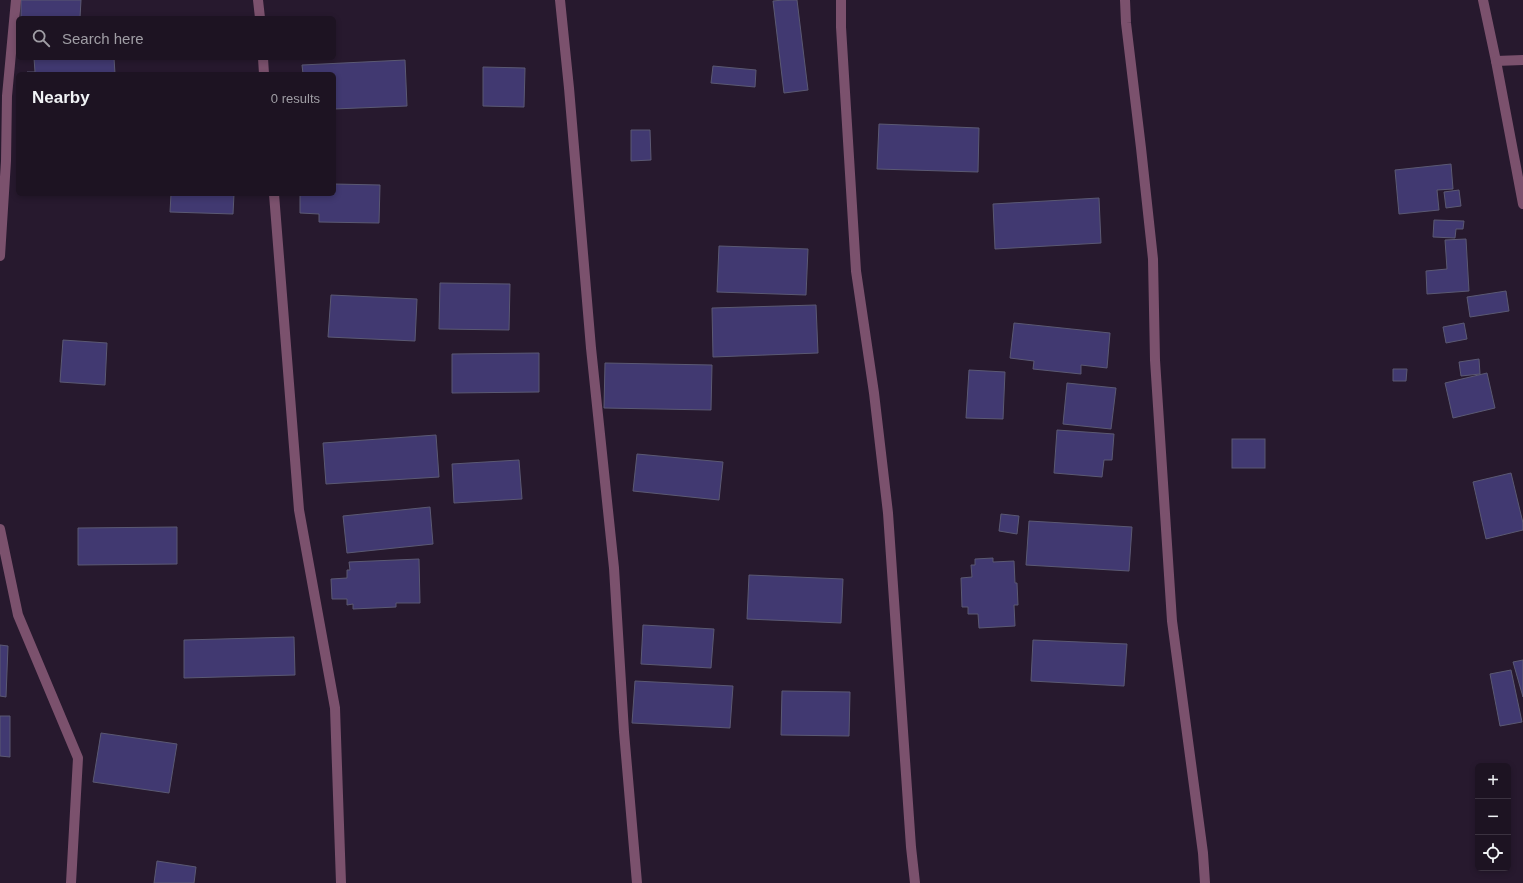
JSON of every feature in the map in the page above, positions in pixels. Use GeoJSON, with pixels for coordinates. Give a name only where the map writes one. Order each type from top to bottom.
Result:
{"type":"FeatureCollection","features":[{"type":"Feature","properties":{"kind":"street"},"geometry":{"type":"LineString","coordinates":[[0,256],[6,161],[7,96],[16,0]]}},
{"type":"Feature","properties":{"kind":"street"},"geometry":{"type":"LineString","coordinates":[[258,0],[260,16]]}},
{"type":"Feature","properties":{"kind":"street"},"geometry":{"type":"LineString","coordinates":[[560,0],[570,96],[591,348],[614,568],[624,732],[636,883]]}},
{"type":"Feature","properties":{"kind":"street"},"geometry":{"type":"LineString","coordinates":[[841,0],[841,27],[856,271],[874,393],[888,513],[911,847],[915,883]]}},
{"type":"Feature","properties":{"kind":"street"},"geometry":{"type":"LineString","coordinates":[[1125,0],[1126,23],[1153,259],[1155,360],[1172,621],[1204,853],[1205,883]]}},
{"type":"Feature","properties":{"kind":"street"},"geometry":{"type":"LineString","coordinates":[[1483,0],[1523,204]]}},
{"type":"Feature","properties":{"kind":"street"},"geometry":{"type":"LineString","coordinates":[[263,60],[264,72]]}},
{"type":"Feature","properties":{"kind":"street"},"geometry":{"type":"LineString","coordinates":[[1496,61],[1523,60]]}},
{"type":"Feature","properties":{"kind":"street"},"geometry":{"type":"LineString","coordinates":[[274,196],[299,510],[335,708],[341,883]]}},
{"type":"Feature","properties":{"kind":"street"},"geometry":{"type":"LineString","coordinates":[[0,529],[18,615],[78,758],[71,883]]}},
{"type":"Feature","properties":{"kind":"building"},"geometry":{"type":"Polygon","coordinates":[[[21,0],[81,0],[80,16],[21,16],[21,0]]]}},
{"type":"Feature","properties":{"kind":"building"},"geometry":{"type":"Polygon","coordinates":[[[797,0],[808,90],[784,93],[773,1],[797,0]]]}},
{"type":"Feature","properties":{"kind":"building"},"geometry":{"type":"Polygon","coordinates":[[[34,60],[114,60],[115,72],[35,72],[34,60]]]}},
{"type":"Feature","properties":{"kind":"building"},"geometry":{"type":"Polygon","coordinates":[[[405,60],[407,106],[336,109],[336,72],[303,72],[302,65],[405,60]]]}},
{"type":"Feature","properties":{"kind":"building"},"geometry":{"type":"Polygon","coordinates":[[[713,66],[756,70],[755,87],[711,83],[713,66]]]}},
{"type":"Feature","properties":{"kind":"building"},"geometry":{"type":"Polygon","coordinates":[[[483,67],[525,68],[524,107],[483,106],[483,67]]]}},
{"type":"Feature","properties":{"kind":"building"},"geometry":{"type":"Polygon","coordinates":[[[879,124],[979,128],[978,172],[877,169],[879,124]]]}},
{"type":"Feature","properties":{"kind":"building"},"geometry":{"type":"Polygon","coordinates":[[[631,130],[650,130],[651,160],[631,161],[631,130]]]}},
{"type":"Feature","properties":{"kind":"building"},"geometry":{"type":"Polygon","coordinates":[[[1451,164],[1453,189],[1437,190],[1439,210],[1399,214],[1395,170],[1451,164]]]}},
{"type":"Feature","properties":{"kind":"building"},"geometry":{"type":"Polygon","coordinates":[[[336,184],[380,185],[379,223],[319,222],[319,214],[300,213],[300,196],[336,196],[336,184]]]}},
{"type":"Feature","properties":{"kind":"building"},"geometry":{"type":"Polygon","coordinates":[[[1459,190],[1461,206],[1446,208],[1444,192],[1459,190]]]}},
{"type":"Feature","properties":{"kind":"building"},"geometry":{"type":"Polygon","coordinates":[[[171,196],[234,196],[233,214],[170,212],[171,196]]]}},
{"type":"Feature","properties":{"kind":"building"},"geometry":{"type":"Polygon","coordinates":[[[1099,198],[1101,243],[995,249],[993,204],[1099,198]]]}},
{"type":"Feature","properties":{"kind":"building"},"geometry":{"type":"Polygon","coordinates":[[[1434,220],[1464,221],[1463,229],[1456,229],[1455,238],[1433,237],[1434,220]]]}},
{"type":"Feature","properties":{"kind":"building"},"geometry":{"type":"Polygon","coordinates":[[[1466,239],[1469,291],[1427,294],[1426,271],[1447,269],[1445,240],[1466,239]]]}},
{"type":"Feature","properties":{"kind":"building"},"geometry":{"type":"Polygon","coordinates":[[[719,246],[808,249],[806,295],[717,292],[719,246]]]}},
{"type":"Feature","properties":{"kind":"building"},"geometry":{"type":"Polygon","coordinates":[[[440,283],[510,284],[509,330],[439,329],[440,283]]]}},
{"type":"Feature","properties":{"kind":"building"},"geometry":{"type":"Polygon","coordinates":[[[1506,291],[1509,311],[1470,317],[1467,297],[1506,291]]]}},
{"type":"Feature","properties":{"kind":"building"},"geometry":{"type":"Polygon","coordinates":[[[331,295],[417,299],[415,341],[328,337],[331,295]]]}},
{"type":"Feature","properties":{"kind":"building"},"geometry":{"type":"Polygon","coordinates":[[[816,305],[818,353],[713,357],[712,308],[816,305]]]}},
{"type":"Feature","properties":{"kind":"building"},"geometry":{"type":"Polygon","coordinates":[[[1014,323],[1110,333],[1107,368],[1081,365],[1081,374],[1033,369],[1034,361],[1010,358],[1014,323]]]}},
{"type":"Feature","properties":{"kind":"building"},"geometry":{"type":"Polygon","coordinates":[[[1464,323],[1467,339],[1446,343],[1443,327],[1464,323]]]}},
{"type":"Feature","properties":{"kind":"building"},"geometry":{"type":"Polygon","coordinates":[[[63,340],[107,343],[105,385],[60,382],[63,340]]]}},
{"type":"Feature","properties":{"kind":"building"},"geometry":{"type":"Polygon","coordinates":[[[539,353],[539,392],[452,393],[452,354],[539,353]]]}},
{"type":"Feature","properties":{"kind":"building"},"geometry":{"type":"Polygon","coordinates":[[[1479,359],[1480,374],[1461,376],[1459,362],[1479,359]]]}},
{"type":"Feature","properties":{"kind":"building"},"geometry":{"type":"Polygon","coordinates":[[[605,363],[712,365],[711,410],[604,408],[605,363]]]}},
{"type":"Feature","properties":{"kind":"building"},"geometry":{"type":"Polygon","coordinates":[[[1393,369],[1407,369],[1406,381],[1393,381],[1393,369]]]}},
{"type":"Feature","properties":{"kind":"building"},"geometry":{"type":"Polygon","coordinates":[[[969,370],[1005,372],[1003,419],[966,418],[969,370]]]}},
{"type":"Feature","properties":{"kind":"building"},"geometry":{"type":"Polygon","coordinates":[[[1487,373],[1495,408],[1453,418],[1445,383],[1487,373]]]}},
{"type":"Feature","properties":{"kind":"building"},"geometry":{"type":"Polygon","coordinates":[[[1067,383],[1116,388],[1111,429],[1063,424],[1067,383]]]}},
{"type":"Feature","properties":{"kind":"building"},"geometry":{"type":"Polygon","coordinates":[[[1057,430],[1114,434],[1112,460],[1104,460],[1102,477],[1054,473],[1057,430]]]}},
{"type":"Feature","properties":{"kind":"building"},"geometry":{"type":"Polygon","coordinates":[[[436,435],[439,477],[326,484],[323,443],[436,435]]]}},
{"type":"Feature","properties":{"kind":"building"},"geometry":{"type":"Polygon","coordinates":[[[1232,439],[1265,439],[1265,468],[1232,468],[1232,439]]]}},
{"type":"Feature","properties":{"kind":"building"},"geometry":{"type":"Polygon","coordinates":[[[637,454],[723,462],[719,500],[633,491],[637,454]]]}},
{"type":"Feature","properties":{"kind":"building"},"geometry":{"type":"Polygon","coordinates":[[[519,460],[522,499],[454,503],[452,464],[519,460]]]}},
{"type":"Feature","properties":{"kind":"building"},"geometry":{"type":"Polygon","coordinates":[[[1511,473],[1523,523],[1523,530],[1486,539],[1473,482],[1511,473]]]}},
{"type":"Feature","properties":{"kind":"building"},"geometry":{"type":"Polygon","coordinates":[[[430,507],[433,544],[347,553],[343,516],[430,507]]]}},
{"type":"Feature","properties":{"kind":"building"},"geometry":{"type":"Polygon","coordinates":[[[1001,514],[1019,516],[1017,534],[999,531],[1001,514]]]}},
{"type":"Feature","properties":{"kind":"building"},"geometry":{"type":"Polygon","coordinates":[[[1029,521],[1132,527],[1129,571],[1026,565],[1029,521]]]}},
{"type":"Feature","properties":{"kind":"building"},"geometry":{"type":"Polygon","coordinates":[[[177,527],[177,564],[78,565],[78,528],[177,527]]]}},
{"type":"Feature","properties":{"kind":"building"},"geometry":{"type":"Polygon","coordinates":[[[993,558],[993,562],[1014,561],[1018,605],[1014,605],[1015,626],[979,628],[978,614],[968,614],[968,607],[962,607],[961,578],[972,577],[971,565],[975,565],[975,559],[993,558]]]}},
{"type":"Feature","properties":{"kind":"building"},"geometry":{"type":"Polygon","coordinates":[[[419,559],[420,603],[396,603],[396,607],[353,609],[353,604],[347,605],[347,599],[332,599],[331,579],[347,578],[347,570],[350,570],[349,562],[419,559]]]}},
{"type":"Feature","properties":{"kind":"building"},"geometry":{"type":"Polygon","coordinates":[[[749,575],[843,579],[841,623],[747,619],[749,575]]]}},
{"type":"Feature","properties":{"kind":"building"},"geometry":{"type":"Polygon","coordinates":[[[643,625],[714,629],[711,668],[641,664],[643,625]]]}},
{"type":"Feature","properties":{"kind":"building"},"geometry":{"type":"Polygon","coordinates":[[[294,637],[295,675],[184,678],[184,640],[294,637]]]}},
{"type":"Feature","properties":{"kind":"building"},"geometry":{"type":"Polygon","coordinates":[[[1033,640],[1127,644],[1124,686],[1031,681],[1033,640]]]}},
{"type":"Feature","properties":{"kind":"building"},"geometry":{"type":"Polygon","coordinates":[[[0,645],[8,646],[6,697],[0,696],[0,645]]]}},
{"type":"Feature","properties":{"kind":"building"},"geometry":{"type":"Polygon","coordinates":[[[1523,660],[1523,697],[1513,662],[1523,660]]]}},
{"type":"Feature","properties":{"kind":"building"},"geometry":{"type":"Polygon","coordinates":[[[1511,670],[1522,722],[1500,726],[1490,674],[1511,670]]]}},
{"type":"Feature","properties":{"kind":"building"},"geometry":{"type":"Polygon","coordinates":[[[635,681],[733,686],[730,728],[632,723],[635,681]]]}},
{"type":"Feature","properties":{"kind":"building"},"geometry":{"type":"Polygon","coordinates":[[[782,691],[850,692],[849,736],[781,735],[782,691]]]}},
{"type":"Feature","properties":{"kind":"building"},"geometry":{"type":"Polygon","coordinates":[[[0,716],[10,716],[10,757],[0,756],[0,716]]]}},
{"type":"Feature","properties":{"kind":"building"},"geometry":{"type":"Polygon","coordinates":[[[101,733],[177,744],[169,793],[93,782],[101,733]]]}},
{"type":"Feature","properties":{"kind":"building"},"geometry":{"type":"Polygon","coordinates":[[[157,861],[196,867],[194,883],[154,883],[157,861]]]}}]}
